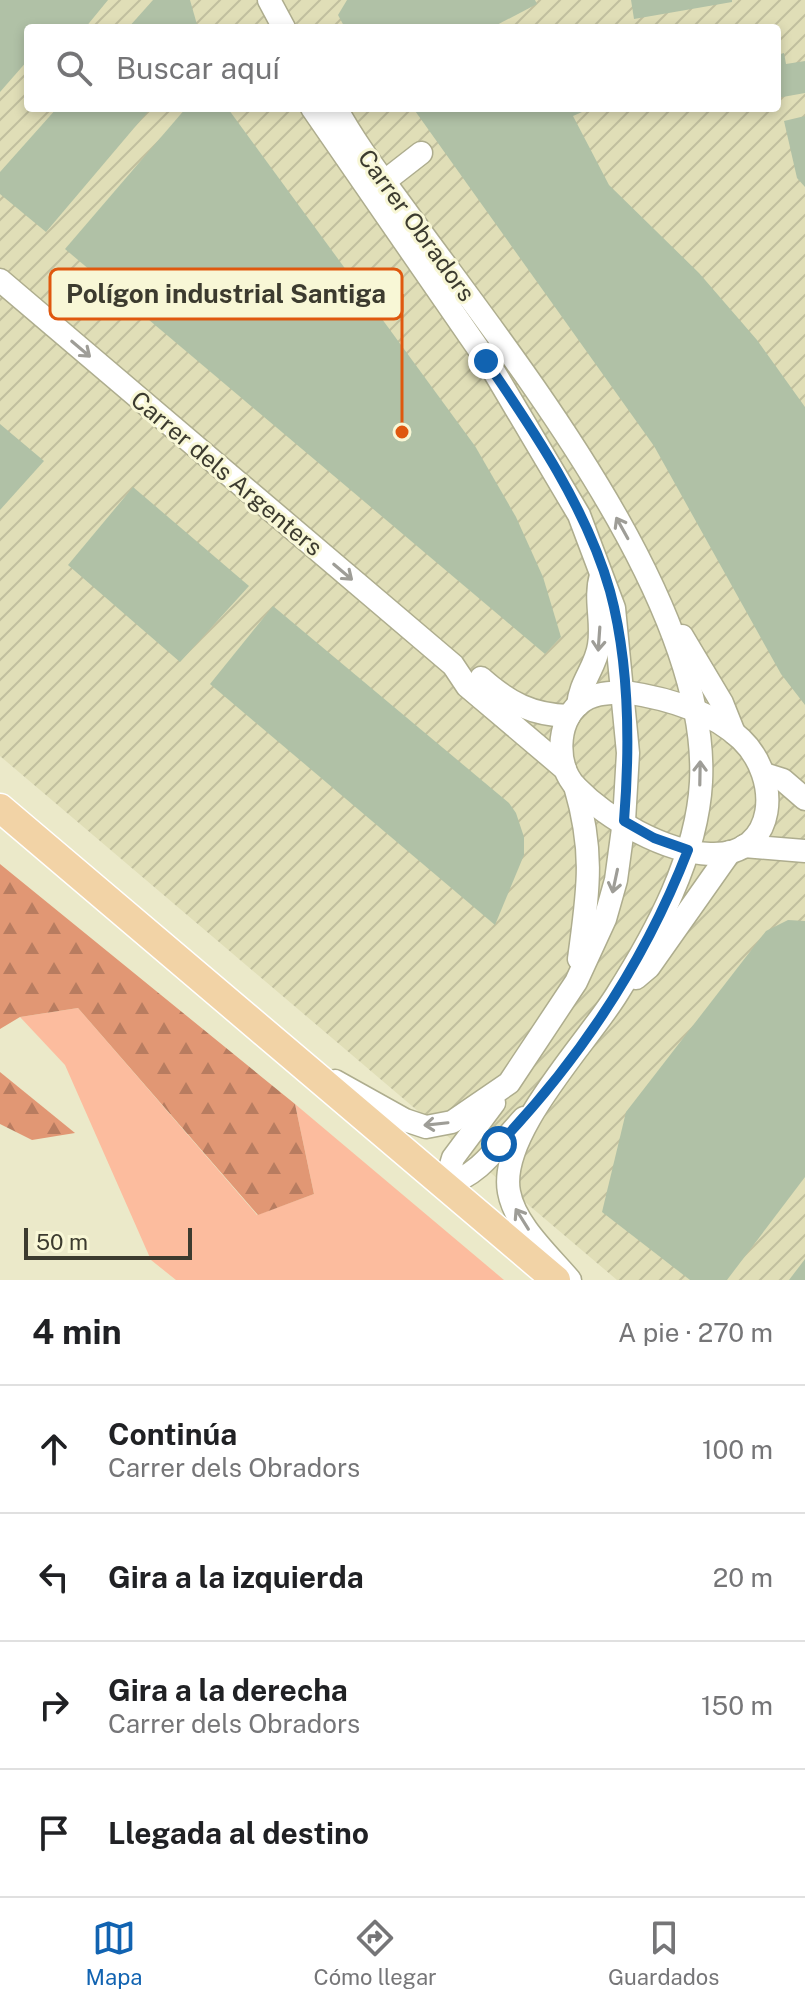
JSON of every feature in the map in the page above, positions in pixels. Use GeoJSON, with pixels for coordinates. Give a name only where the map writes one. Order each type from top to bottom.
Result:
{"type":"FeatureCollection","features":[{"type":"Feature","properties":{"kind":"main road"},"geometry":{"type":"LineString","coordinates":[[0,808],[556,1280]]}},
{"type":"Feature","properties":{"kind":"street"},"geometry":{"type":"LineString","coordinates":[[259,0],[268,24]]}},
{"type":"Feature","properties":{"kind":"street"},"geometry":{"type":"LineString","coordinates":[[269,0],[282,24]]}},
{"type":"Feature","properties":{"kind":"street"},"geometry":{"type":"LineString","coordinates":[[282,0],[292,24]]}},
{"type":"Feature","properties":{"kind":"street"},"geometry":{"type":"LineString","coordinates":[[314,112],[486,361],[579,515],[603,570],[614,608],[625,692],[628,753],[624,821],[616,880],[605,919],[576,982],[509,1083],[453,1158],[445,1185]]}},
{"type":"Feature","properties":{"kind":"street"},"geometry":{"type":"LineString","coordinates":[[325,112],[333,125],[329,137]]}},
{"type":"Feature","properties":{"kind":"street","name":"Carrer Obradors"},"geometry":{"type":"LineString","coordinates":[[339,112],[500,340],[606,500],[667,621]]}},
{"type":"Feature","properties":{"kind":"street"},"geometry":{"type":"LineString","coordinates":[[329,137],[351,148],[363,169],[385,181]]}},
{"type":"Feature","properties":{"kind":"street"},"geometry":{"type":"LineString","coordinates":[[385,181],[421,153]]}},
{"type":"Feature","properties":{"kind":"street"},"geometry":{"type":"LineString","coordinates":[[385,181],[390,207],[486,339],[486,361]]}},
{"type":"Feature","properties":{"kind":"street","name":"Carrer dels Argenters"},"geometry":{"type":"LineString","coordinates":[[0,280],[453,665],[467,686],[570,778],[624,821],[654,838],[710,854],[737,849],[805,851]]}},
{"type":"Feature","properties":{"kind":"street"},"geometry":{"type":"LineString","coordinates":[[576,982],[591,870],[588,835],[561,744],[600,644],[597,591],[603,570]]}},
{"type":"Feature","properties":{"kind":"street"},"geometry":{"type":"LineString","coordinates":[[445,1185],[465,1179],[482,1167],[536,1106],[617,995],[654,927],[688,850],[701,781],[694,710],[667,621]]}},
{"type":"Feature","properties":{"kind":"street"},"geometry":{"type":"LineString","coordinates":[[667,621],[685,640],[708,678],[734,733]]}},
{"type":"Feature","properties":{"kind":"street","name":"Carrer dels Argenters"},"geometry":{"type":"LineString","coordinates":[[453,665],[477,674],[507,700],[526,710],[574,710]]}},
{"type":"Feature","properties":{"kind":"street"},"geometry":{"type":"LineString","coordinates":[[574,710],[596,695],[625,692],[694,710],[734,733],[752,751],[764,774],[769,806],[758,832],[737,849],[649,967],[617,995]]}},
{"type":"Feature","properties":{"kind":"street"},"geometry":{"type":"LineString","coordinates":[[764,774],[783,780],[805,799]]}},
{"type":"Feature","properties":{"kind":"street"},"geometry":{"type":"LineString","coordinates":[[293,1056],[405,1120],[426,1127],[452,1122],[509,1083]]}},
{"type":"Feature","properties":{"kind":"street"},"geometry":{"type":"LineString","coordinates":[[536,1106],[512,1157],[509,1191],[529,1231],[570,1280]]}},
{"type":"Feature","properties":{"kind":"shaded area"},"geometry":{"type":"Polygon","coordinates":[[[0,0],[805,0],[805,1280],[617,1280],[0,756],[0,0]]]}},
{"type":"Feature","properties":{"kind":"shaded area"},"geometry":{"type":"Polygon","coordinates":[[[78,1008],[257,1215],[314,1194],[295,1104],[504,1280],[176,1280],[151,1260],[65,1065],[20,1017],[78,1008]]]}},
{"type":"Feature","properties":{"kind":"green space"},"geometry":{"type":"Polygon","coordinates":[[[0,864],[295,1104],[314,1194],[258,1215],[78,1008],[20,1017],[0,1029],[0,864]]]}},
{"type":"Feature","properties":{"kind":"green space"},"geometry":{"type":"Polygon","coordinates":[[[0,1072],[75,1133],[32,1140],[0,1124],[0,1072]]]}},
{"type":"Feature","properties":{"kind":"building"},"geometry":{"type":"Polygon","coordinates":[[[0,0],[108,0],[88,24],[24,24],[24,65],[0,92],[0,0]]]}},
{"type":"Feature","properties":{"kind":"building"},"geometry":{"type":"Polygon","coordinates":[[[153,0],[190,0],[197,24],[132,24],[153,0]]]}},
{"type":"Feature","properties":{"kind":"building"},"geometry":{"type":"Polygon","coordinates":[[[347,0],[535,0],[537,4],[499,24],[343,24],[338,15],[347,0]]]}},
{"type":"Feature","properties":{"kind":"building"},"geometry":{"type":"Polygon","coordinates":[[[631,0],[732,0],[732,2],[634,19],[631,0]]]}},
{"type":"Feature","properties":{"kind":"building"},"geometry":{"type":"Polygon","coordinates":[[[784,53],[786,64],[805,61],[805,93],[781,97],[781,54],[784,53]]]}},
{"type":"Feature","properties":{"kind":"building"},"geometry":{"type":"Polygon","coordinates":[[[53,112],[148,112],[46,232],[0,194],[0,172],[53,112]]]}},
{"type":"Feature","properties":{"kind":"building"},"geometry":{"type":"Polygon","coordinates":[[[183,112],[230,112],[475,446],[516,517],[543,577],[561,637],[545,654],[65,249],[183,112]]]}},
{"type":"Feature","properties":{"kind":"building"},"geometry":{"type":"Polygon","coordinates":[[[416,112],[582,112],[573,116],[609,185],[699,273],[757,340],[805,407],[805,705],[781,674],[654,446],[416,112]]]}},
{"type":"Feature","properties":{"kind":"building"},"geometry":{"type":"Polygon","coordinates":[[[805,116],[805,187],[797,178],[784,121],[805,116]]]}},
{"type":"Feature","properties":{"kind":"building"},"geometry":{"type":"Polygon","coordinates":[[[0,424],[44,461],[0,510],[0,424]]]}},
{"type":"Feature","properties":{"kind":"building"},"geometry":{"type":"Polygon","coordinates":[[[133,487],[249,586],[180,662],[68,565],[133,487]]]}},
{"type":"Feature","properties":{"kind":"building"},"geometry":{"type":"Polygon","coordinates":[[[273,606],[509,803],[516,813],[524,837],[524,855],[495,925],[210,684],[273,606]]]}},
{"type":"Feature","properties":{"kind":"building"},"geometry":{"type":"Polygon","coordinates":[[[788,920],[805,921],[805,1177],[727,1280],[690,1280],[602,1212],[626,1112],[766,931],[788,920]]]}},
{"type":"Feature","properties":{"kind":"building"},"geometry":{"type":"Polygon","coordinates":[[[805,1259],[805,1280],[789,1280],[805,1259]]]}},
{"type":"Feature","properties":{"kind":"place","name":"Polígon industrial Santiga"},"geometry":{"type":"Point","coordinates":[402,432]}},
{"type":"Feature","properties":{"kind":"route"},"geometry":{"type":"LineString","coordinates":[[486,361],[579,515],[609,588],[620,642],[627,718],[624,821],[654,838],[688,850],[654,927],[617,995],[536,1106],[499,1144]]}}]}
